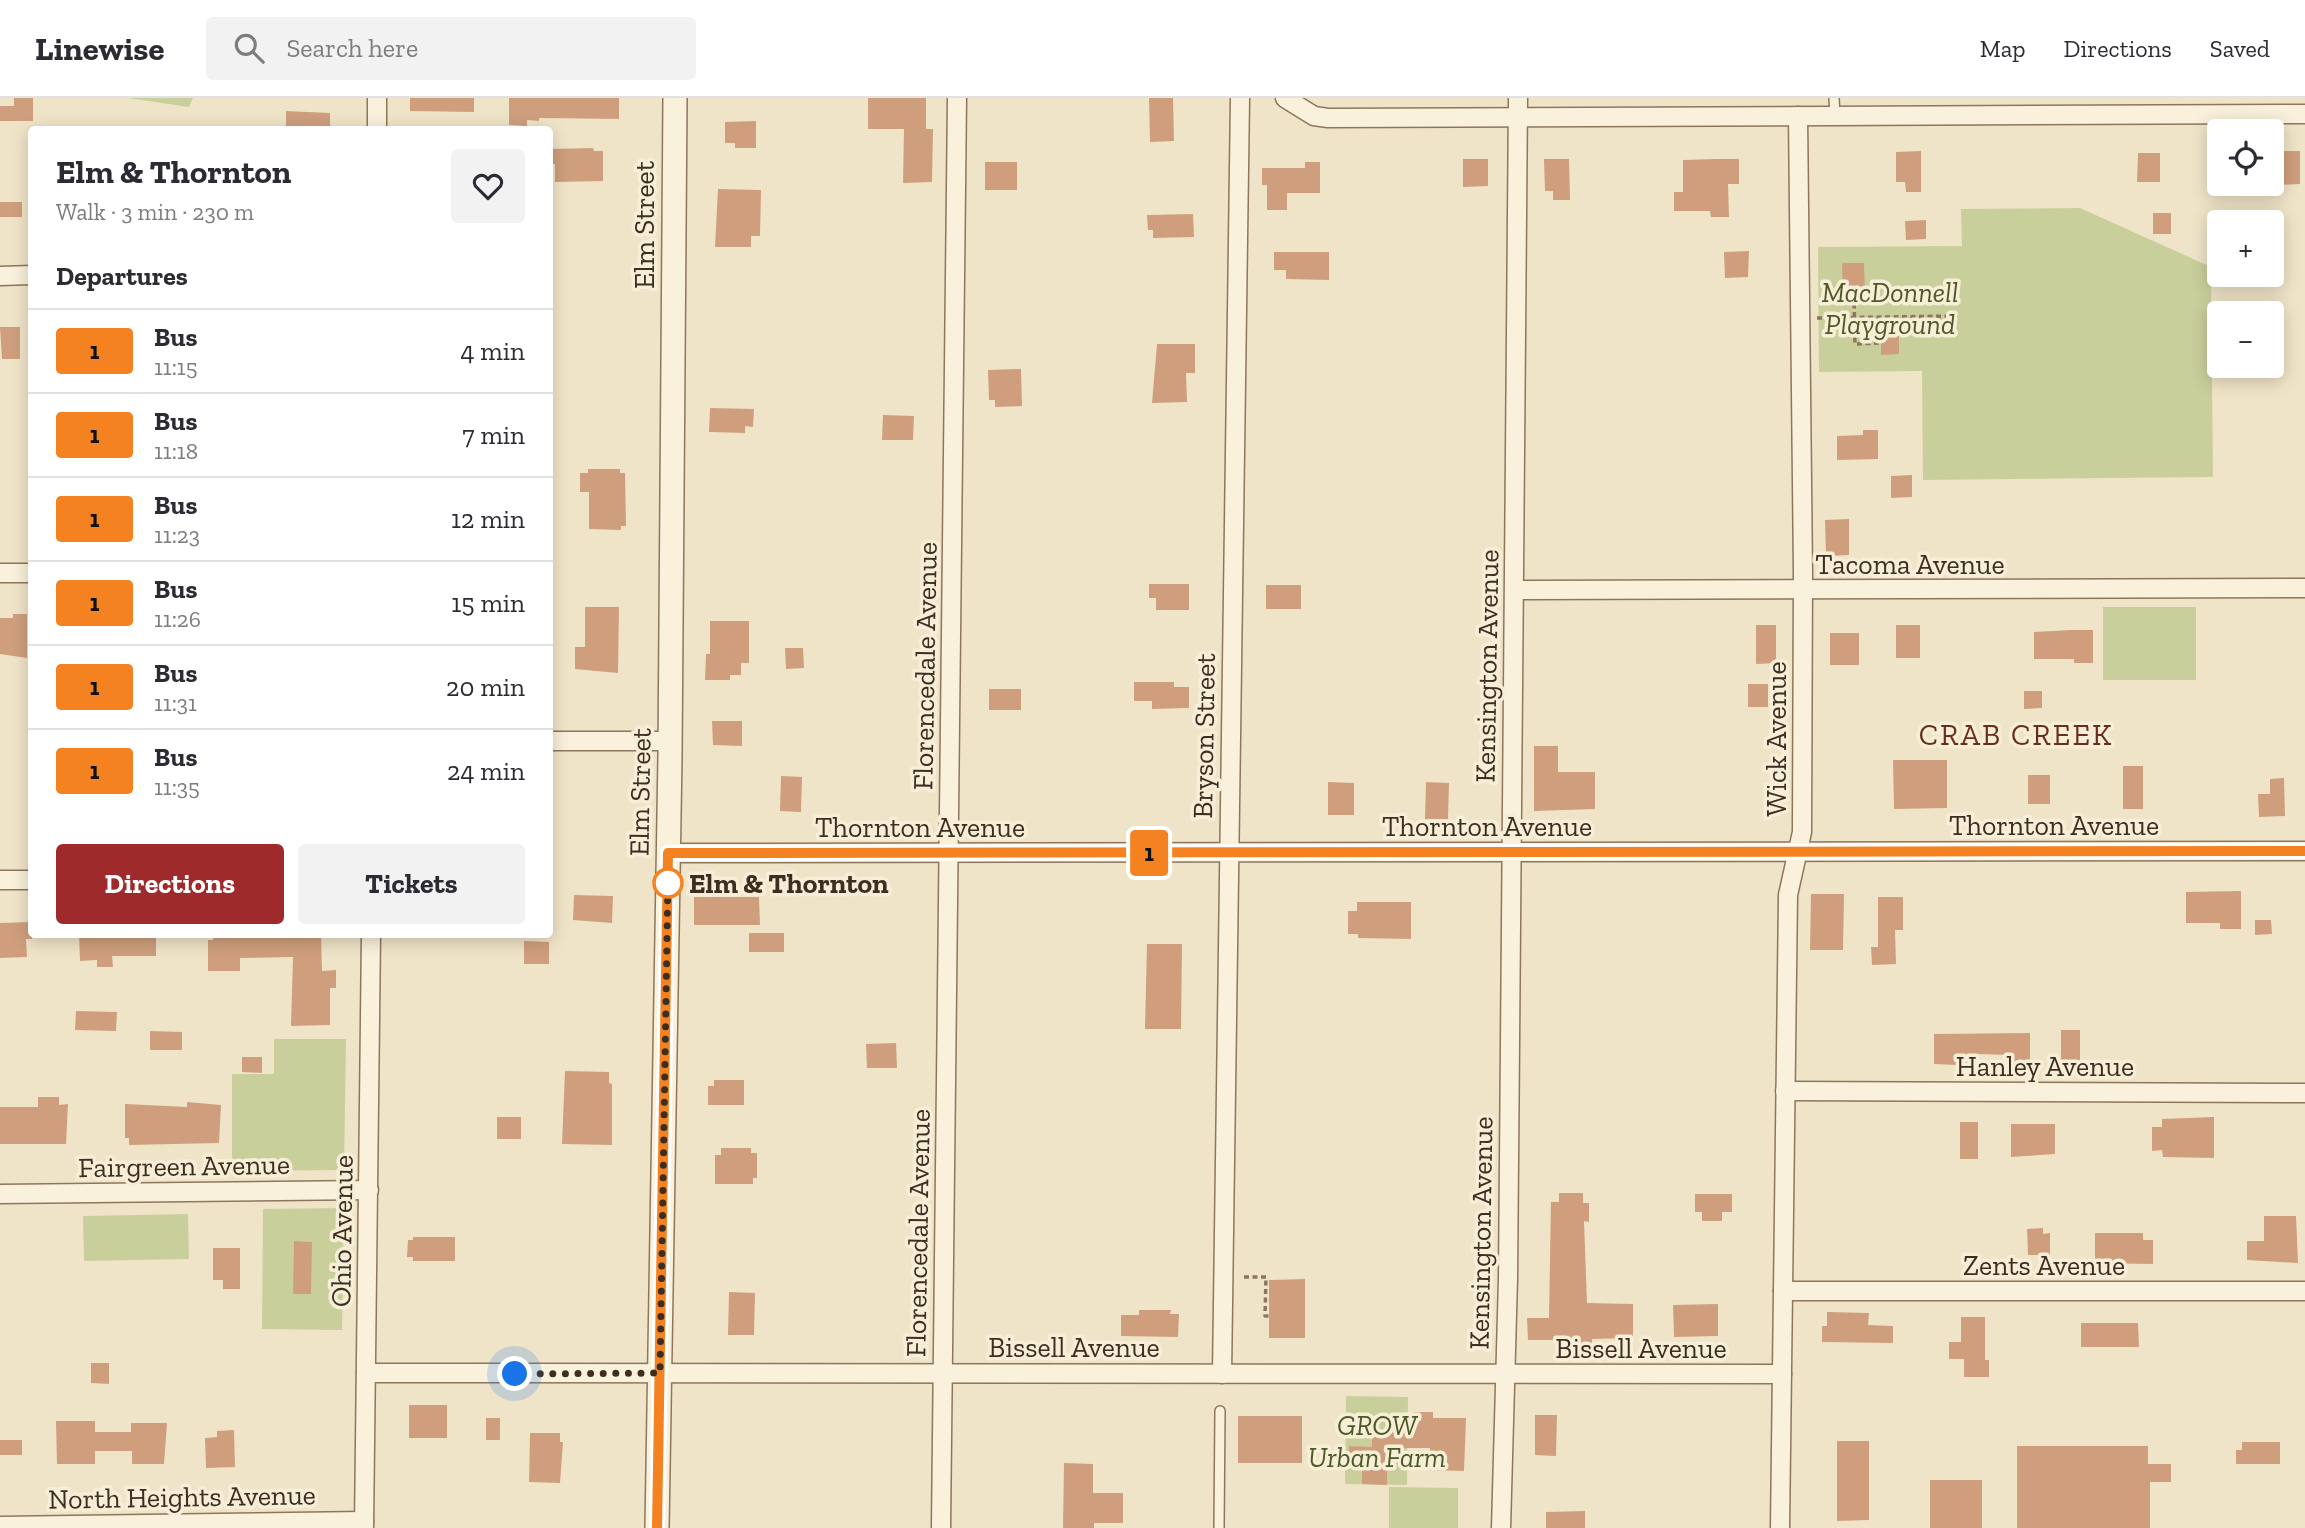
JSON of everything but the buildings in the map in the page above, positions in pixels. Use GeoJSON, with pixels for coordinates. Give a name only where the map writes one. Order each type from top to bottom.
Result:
{"type":"FeatureCollection","features":[{"type":"Feature","properties":{"kind":"street"},"geometry":{"type":"LineString","coordinates":[[377,98],[377,126]]}},
{"type":"Feature","properties":{"kind":"street","name":"Elm Street"},"geometry":{"type":"LineString","coordinates":[[657,1528],[670,741],[675,98]]}},
{"type":"Feature","properties":{"kind":"street","name":"Florencedale Avenue"},"geometry":{"type":"LineString","coordinates":[[941,1528],[957,98]]}},
{"type":"Feature","properties":{"kind":"street","name":"Bryson Street"},"geometry":{"type":"LineString","coordinates":[[1222,1374],[1240,98]]}},
{"type":"Feature","properties":{"kind":"street"},"geometry":{"type":"LineString","coordinates":[[1285,98],[1314,116],[1328,118],[1798,116],[1835,107],[2305,114]]}},
{"type":"Feature","properties":{"kind":"street","name":"Kensington Avenue"},"geometry":{"type":"LineString","coordinates":[[1501,1528],[1512,852],[1518,98]]}},
{"type":"Feature","properties":{"kind":"street","name":"Wick Avenue"},"geometry":{"type":"LineString","coordinates":[[1780,1528],[1788,895],[1802,832],[1803,590],[1798,116]]}},
{"type":"Feature","properties":{"kind":"street"},"geometry":{"type":"LineString","coordinates":[[0,276],[28,275]]}},
{"type":"Feature","properties":{"kind":"street"},"geometry":{"type":"LineString","coordinates":[[0,573],[28,573]]}},
{"type":"Feature","properties":{"kind":"street","name":"Tacoma Avenue"},"geometry":{"type":"LineString","coordinates":[[1515,590],[2305,587]]}},
{"type":"Feature","properties":{"kind":"street"},"geometry":{"type":"LineString","coordinates":[[553,741],[670,741]]}},
{"type":"Feature","properties":{"kind":"street","name":"Thornton Avenue"},"geometry":{"type":"LineString","coordinates":[[668,853],[2305,851]]}},
{"type":"Feature","properties":{"kind":"street"},"geometry":{"type":"LineString","coordinates":[[0,880],[28,880]]}},
{"type":"Feature","properties":{"kind":"street","name":"Ohio Avenue"},"geometry":{"type":"LineString","coordinates":[[364,1524],[371,938]]}},
{"type":"Feature","properties":{"kind":"street","name":"Hanley Avenue"},"geometry":{"type":"LineString","coordinates":[[1785,1091],[2305,1093]]}},
{"type":"Feature","properties":{"kind":"street","name":"Fairgreen Avenue"},"geometry":{"type":"LineString","coordinates":[[0,1194],[369,1190]]}},
{"type":"Feature","properties":{"kind":"street","name":"Zents Avenue"},"geometry":{"type":"LineString","coordinates":[[1783,1291],[2305,1291]]}},
{"type":"Feature","properties":{"kind":"street","name":"Bissell Avenue"},"geometry":{"type":"LineString","coordinates":[[366,1373],[1782,1374]]}},
{"type":"Feature","properties":{"kind":"street","name":"North Heights Avenue"},"geometry":{"type":"LineString","coordinates":[[0,1525],[364,1524]]}},
{"type":"Feature","properties":{"kind":"lane"},"geometry":{"type":"LineString","coordinates":[[1219,1528],[1220,1411]]}},
{"type":"Feature","properties":{"kind":"path"},"geometry":{"type":"LineString","coordinates":[[1854,295],[1855,344],[1881,344]]}},
{"type":"Feature","properties":{"kind":"path"},"geometry":{"type":"LineString","coordinates":[[1801,318],[1958,316]]}},
{"type":"Feature","properties":{"kind":"path"},"geometry":{"type":"LineString","coordinates":[[1244,1277],[1266,1277],[1265,1316],[1269,1316]]}},
{"type":"Feature","properties":{"kind":"green space"},"geometry":{"type":"Polygon","coordinates":[[[128,98],[193,98],[189,107],[128,98]]]}},
{"type":"Feature","properties":{"kind":"green space","name":"MacDonnell Playground"},"geometry":{"type":"Polygon","coordinates":[[[2080,208],[2207,265],[2207,287],[2211,287],[2211,301],[2207,301],[2207,378],[2212,378],[2213,477],[1923,480],[1922,371],[1819,372],[1818,247],[1962,246],[1961,209],[2080,208]]]}},
{"type":"Feature","properties":{"kind":"green space"},"geometry":{"type":"Polygon","coordinates":[[[2103,607],[2196,607],[2196,680],[2103,680],[2103,607]]]}},
{"type":"Feature","properties":{"kind":"green space"},"geometry":{"type":"Polygon","coordinates":[[[274,1039],[346,1039],[344,1170],[232,1171],[232,1074],[274,1074],[274,1039]]]}},
{"type":"Feature","properties":{"kind":"green space"},"geometry":{"type":"Polygon","coordinates":[[[344,1208],[342,1330],[262,1329],[263,1209],[344,1208]]]}},
{"type":"Feature","properties":{"kind":"green space"},"geometry":{"type":"Polygon","coordinates":[[[188,1214],[189,1259],[84,1261],[83,1216],[188,1214]]]}},
{"type":"Feature","properties":{"kind":"green space","name":"GROW Urban Farm"},"geometry":{"type":"Polygon","coordinates":[[[1346,1396],[1408,1397],[1407,1485],[1345,1484],[1346,1396]]]}},
{"type":"Feature","properties":{"kind":"green space"},"geometry":{"type":"Polygon","coordinates":[[[1389,1487],[1458,1488],[1458,1528],[1389,1528],[1389,1487]]]}},
{"type":"Feature","properties":{"kind":"bus line","name":"1"},"geometry":{"type":"LineString","coordinates":[[657,1528],[668,853],[2305,851]]}},
{"type":"Feature","properties":{"kind":"place","name":"Elm & Thornton"},"geometry":{"type":"Point","coordinates":[668,883]}},
{"type":"Feature","properties":{"kind":"district","name":"CRAB CREEK"},"geometry":{"type":"Point","coordinates":[2016,735]}},
{"type":"Feature","properties":{"kind":"route"},"geometry":{"type":"LineString","coordinates":[[515,1374],[660,1373],[668,875],[668,883]]}}]}
